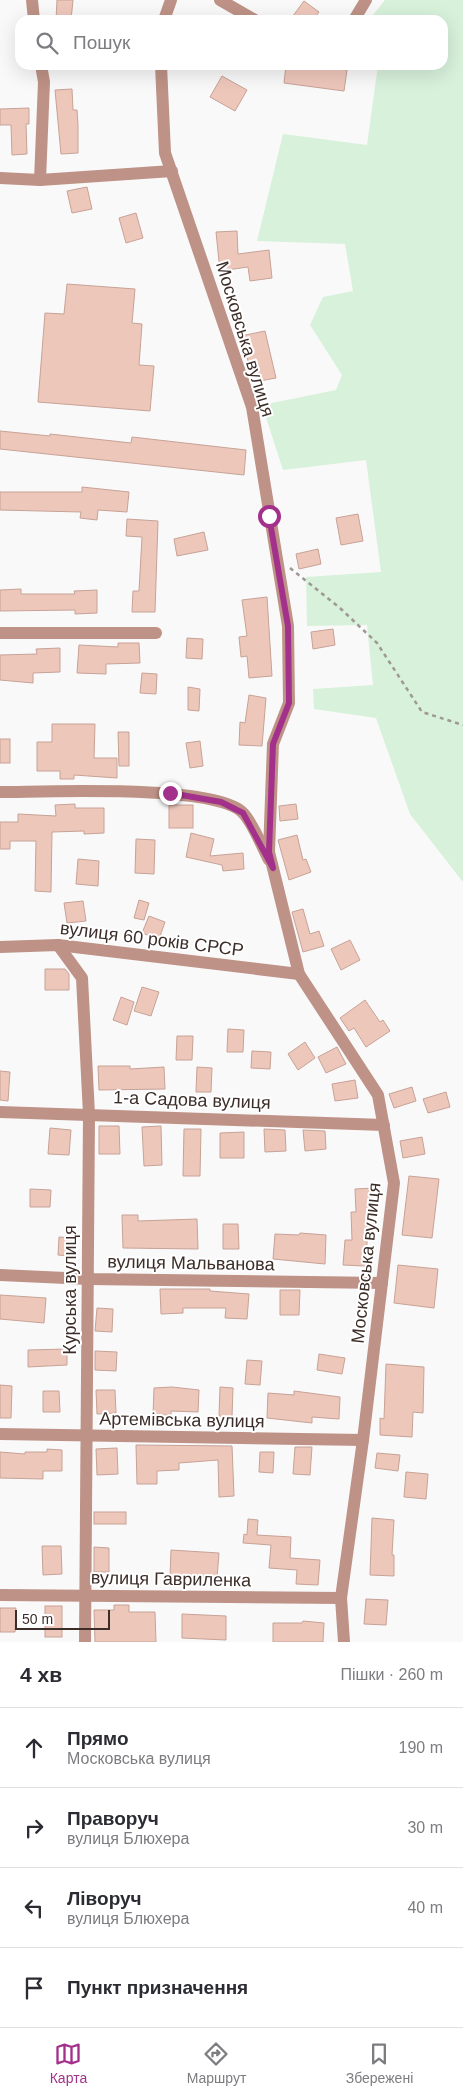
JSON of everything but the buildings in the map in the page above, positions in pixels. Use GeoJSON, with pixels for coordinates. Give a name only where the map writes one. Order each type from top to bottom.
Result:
{"type":"FeatureCollection","features":[{"type":"Feature","properties":{"kind":"street"},"geometry":{"type":"LineString","coordinates":[[32,0],[34,15]]}},
{"type":"Feature","properties":{"kind":"street"},"geometry":{"type":"LineString","coordinates":[[166,15],[171,0]]}},
{"type":"Feature","properties":{"kind":"street"},"geometry":{"type":"LineString","coordinates":[[220,0],[246,15]]}},
{"type":"Feature","properties":{"kind":"street"},"geometry":{"type":"LineString","coordinates":[[357,15],[366,0]]}},
{"type":"Feature","properties":{"kind":"street"},"geometry":{"type":"LineString","coordinates":[[40,180],[44,82],[42,70]]}},
{"type":"Feature","properties":{"kind":"street","name":"Московська вулиця"},"geometry":{"type":"LineString","coordinates":[[161,70],[166,153],[252,407],[288,626],[289,703],[273,744],[269,852],[299,974],[378,1095],[394,1183],[363,1440],[341,1598],[344,1642]]}},
{"type":"Feature","properties":{"kind":"street"},"geometry":{"type":"LineString","coordinates":[[0,178],[40,180],[172,171]]}},
{"type":"Feature","properties":{"kind":"street"},"geometry":{"type":"LineString","coordinates":[[0,632],[156,633]]}},
{"type":"Feature","properties":{"kind":"street"},"geometry":{"type":"LineString","coordinates":[[0,792],[170,793],[221,802],[243,813],[273,868]]}},
{"type":"Feature","properties":{"kind":"street","name":"вулиця 60 років СРСР"},"geometry":{"type":"LineString","coordinates":[[0,947],[58,945],[299,974]]}},
{"type":"Feature","properties":{"kind":"street","name":"Курська вулиця"},"geometry":{"type":"LineString","coordinates":[[58,945],[82,978],[89,1114],[85,1642]]}},
{"type":"Feature","properties":{"kind":"street","name":"1-а Садова вулиця"},"geometry":{"type":"LineString","coordinates":[[0,1112],[384,1125]]}},
{"type":"Feature","properties":{"kind":"street","name":"вулиця Мальванова"},"geometry":{"type":"LineString","coordinates":[[0,1275],[88,1279],[382,1283]]}},
{"type":"Feature","properties":{"kind":"street","name":"Артемівська вулиця"},"geometry":{"type":"LineString","coordinates":[[0,1434],[87,1437],[363,1440]]}},
{"type":"Feature","properties":{"kind":"street","name":"вулиця Гавриленка"},"geometry":{"type":"LineString","coordinates":[[0,1595],[341,1598]]}},
{"type":"Feature","properties":{"kind":"path"},"geometry":{"type":"LineString","coordinates":[[277,558],[340,608],[377,643],[422,712],[463,725]]}},
{"type":"Feature","properties":{"kind":"green space"},"geometry":{"type":"Polygon","coordinates":[[[385,0],[463,0],[463,882],[410,814],[376,718],[314,709],[313,689],[373,685],[367,625],[307,626],[306,577],[381,572],[366,460],[283,470],[262,405],[336,390],[342,375],[310,325],[323,297],[353,291],[345,244],[257,241],[283,134],[367,145],[377,70],[448,70],[448,15],[373,15],[385,0]]]}},
{"type":"Feature","properties":{"kind":"route"},"geometry":{"type":"LineString","coordinates":[[170,793],[221,802],[243,813],[273,868],[269,852],[273,744],[289,703],[288,626],[269,516]]}}]}
